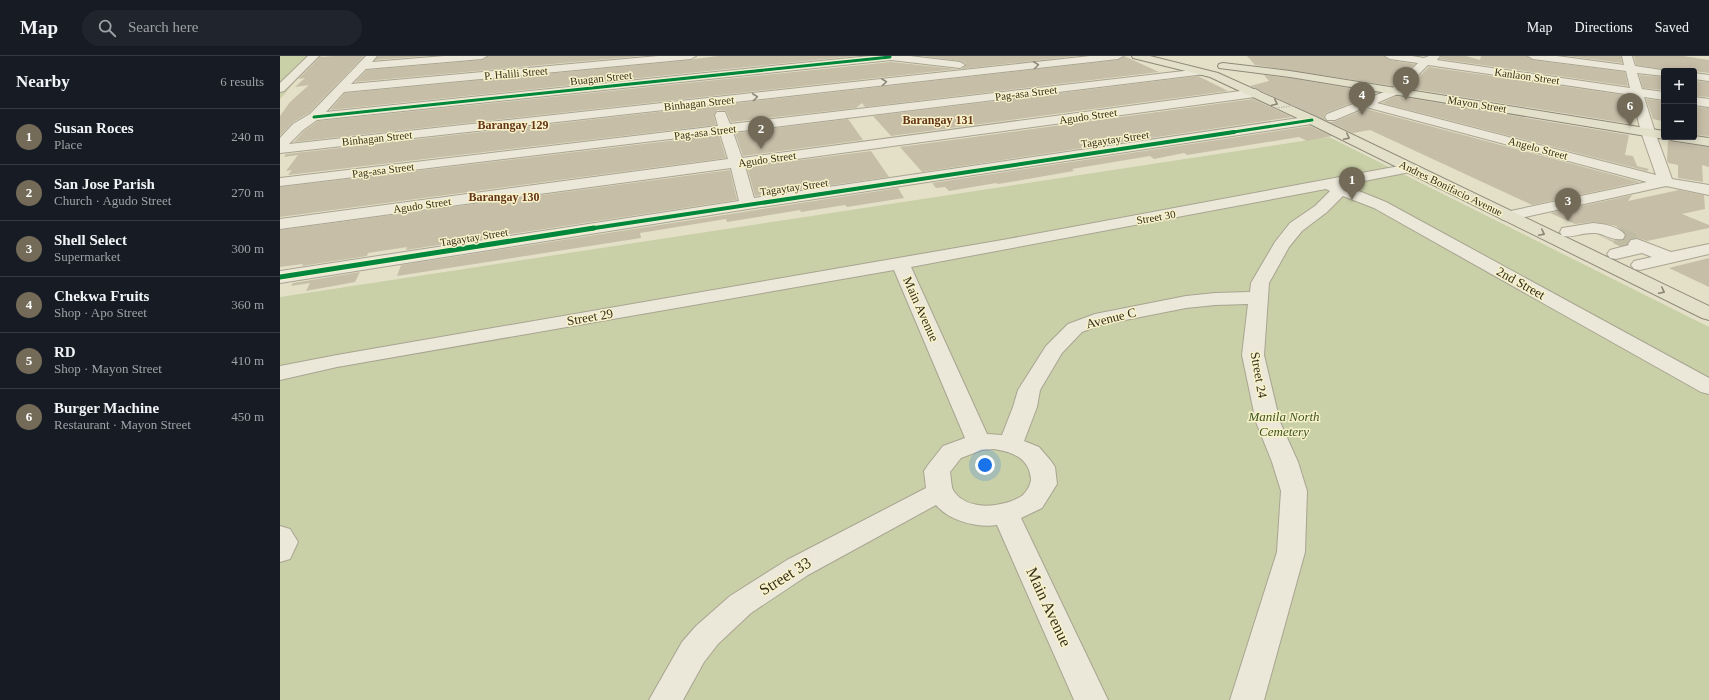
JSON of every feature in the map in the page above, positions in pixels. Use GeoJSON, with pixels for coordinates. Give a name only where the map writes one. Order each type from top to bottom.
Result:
{"type":"FeatureCollection","features":[{"type":"Feature","properties":{"kind":"main road"},"geometry":{"type":"LineString","coordinates":[[1137,56],[1200,67]]}},
{"type":"Feature","properties":{"kind":"main road","name":"Andres Bonifacio Avenue"},"geometry":{"type":"LineString","coordinates":[[1144,56],[1200,67],[1214,75],[1263,89],[1331,117],[1526,212],[1709,298]]}},
{"type":"Feature","properties":{"kind":"main road"},"geometry":{"type":"LineString","coordinates":[[1240,58],[1266,70]]}},
{"type":"Feature","properties":{"kind":"main road","name":"Andres Bonifacio Avenue"},"geometry":{"type":"LineString","coordinates":[[1200,67],[1224,60],[1263,89],[1312,120],[1709,314]]}},
{"type":"Feature","properties":{"kind":"main road","name":"Mayon Street"},"geometry":{"type":"LineString","coordinates":[[1224,60],[1266,70],[1661,134]]}},
{"type":"Feature","properties":{"kind":"main road"},"geometry":{"type":"LineString","coordinates":[[1245,76],[1266,70]]}},
{"type":"Feature","properties":{"kind":"main road"},"geometry":{"type":"LineString","coordinates":[[1696,140],[1709,142]]}},
{"type":"Feature","properties":{"kind":"street"},"geometry":{"type":"LineString","coordinates":[[280,89],[314,56]]}},
{"type":"Feature","properties":{"kind":"street"},"geometry":{"type":"LineString","coordinates":[[280,148],[298,127],[314,117],[372,56]]}},
{"type":"Feature","properties":{"kind":"street"},"geometry":{"type":"LineString","coordinates":[[362,66],[482,56]]}},
{"type":"Feature","properties":{"kind":"street","name":"P. Halili Street"},"geometry":{"type":"LineString","coordinates":[[340,90],[691,56]]}},
{"type":"Feature","properties":{"kind":"street"},"geometry":{"type":"LineString","coordinates":[[700,56],[706,77],[726,130],[748,204]]}},
{"type":"Feature","properties":{"kind":"street","name":"Buagan Street"},"geometry":{"type":"LineString","coordinates":[[314,117],[706,77],[886,56],[997,70]]}},
{"type":"Feature","properties":{"kind":"street","name":"Binhagan Street"},"geometry":{"type":"LineString","coordinates":[[280,148],[1118,56]]}},
{"type":"Feature","properties":{"kind":"street","name":"Kanlaon Street"},"geometry":{"type":"LineString","coordinates":[[1390,56],[1431,59],[1661,96]]}},
{"type":"Feature","properties":{"kind":"street"},"geometry":{"type":"LineString","coordinates":[[1533,56],[1661,73]]}},
{"type":"Feature","properties":{"kind":"street"},"geometry":{"type":"LineString","coordinates":[[1507,216],[1666,182],[1648,132],[1627,56]]}},
{"type":"Feature","properties":{"kind":"street"},"geometry":{"type":"LineString","coordinates":[[1331,117],[1367,104],[1396,91],[1431,59]]}},
{"type":"Feature","properties":{"kind":"street","name":"Pag-asa Street"},"geometry":{"type":"LineString","coordinates":[[280,182],[726,130],[1200,67]]}},
{"type":"Feature","properties":{"kind":"street"},"geometry":{"type":"LineString","coordinates":[[1697,76],[1709,78]]}},
{"type":"Feature","properties":{"kind":"street","name":"Agudo Street"},"geometry":{"type":"LineString","coordinates":[[280,224],[737,164],[1263,89]]}},
{"type":"Feature","properties":{"kind":"street"},"geometry":{"type":"LineString","coordinates":[[1697,101],[1709,103]]}},
{"type":"Feature","properties":{"kind":"street","name":"Angelo Street"},"geometry":{"type":"LineString","coordinates":[[1367,104],[1666,182],[1709,190]]}},
{"type":"Feature","properties":{"kind":"street"},"geometry":{"type":"LineString","coordinates":[[1217,120],[1237,131]]}},
{"type":"Feature","properties":{"kind":"street","name":"Tagaytay Street"},"geometry":{"type":"LineString","coordinates":[[280,277],[748,204],[1312,120]]}},
{"type":"Feature","properties":{"kind":"street","name":"Street 30"},"geometry":{"type":"LineString","coordinates":[[901,264],[1335,187],[1410,168]]}},
{"type":"Feature","properties":{"kind":"street","name":"Street 24"},"geometry":{"type":"LineString","coordinates":[[1247,700],[1291,552],[1294,491],[1286,462],[1268,422],[1254,355],[1257,298],[1260,283],[1281,246],[1296,227],[1321,209],[1335,187]]}},
{"type":"Feature","properties":{"kind":"street","name":"2nd Street"},"geometry":{"type":"LineString","coordinates":[[1335,187],[1380,205],[1709,387]]}},
{"type":"Feature","properties":{"kind":"street"},"geometry":{"type":"LineString","coordinates":[[1568,232],[1592,227],[1603,229],[1617,235]]}},
{"type":"Feature","properties":{"kind":"street"},"geometry":{"type":"LineString","coordinates":[[1616,254],[1640,245],[1669,258]]}},
{"type":"Feature","properties":{"kind":"street"},"geometry":{"type":"LineString","coordinates":[[1640,265],[1709,249]]}},
{"type":"Feature","properties":{"kind":"street","name":"Street 29"},"geometry":{"type":"LineString","coordinates":[[280,374],[345,359],[901,264]]}},
{"type":"Feature","properties":{"kind":"street","name":"Main Avenue"},"geometry":{"type":"LineString","coordinates":[[901,264],[979,442]]}},
{"type":"Feature","properties":{"kind":"street","name":"Avenue C"},"geometry":{"type":"LineString","coordinates":[[1010,444],[1026,406],[1029,390],[1053,350],[1075,328],[1095,320],[1186,302],[1215,299],[1257,298]]}},
{"type":"Feature","properties":{"kind":"street"},"geometry":{"type":"LineString","coordinates":[[994,441],[1010,444],[1030,453],[1042,467],[1044,484],[1033,501],[1006,514],[991,516],[969,513],[951,505],[940,492],[937,471],[952,452],[979,442],[994,441]]}},
{"type":"Feature","properties":{"kind":"street","name":"Street 33"},"geometry":{"type":"LineString","coordinates":[[666,700],[693,653],[723,620],[751,598],[794,569],[940,492]]}},
{"type":"Feature","properties":{"kind":"street","name":"Main Avenue"},"geometry":{"type":"LineString","coordinates":[[1006,514],[1091,700]]}},
{"type":"Feature","properties":{"kind":"street"},"geometry":{"type":"LineString","coordinates":[[280,536],[284,542],[280,551]]}},
{"type":"Feature","properties":{"kind":"path"},"geometry":{"type":"LineString","coordinates":[[1276,108],[1307,104]]}},
{"type":"Feature","properties":{"kind":"green space"},"geometry":{"type":"Polygon","coordinates":[[[280,56],[322,56],[308,67],[280,99],[280,56]]]}},
{"type":"Feature","properties":{"kind":"green space","name":"Manila North Cemetery"},"geometry":{"type":"Polygon","coordinates":[[[1329,137],[1709,327],[1709,700],[280,700],[280,297],[1329,137]]]}},
{"type":"Feature","properties":{"kind":"building"},"geometry":{"type":"Polygon","coordinates":[[[364,56],[309,113],[292,123],[280,136],[280,116],[290,102],[309,85],[295,87],[305,78],[298,79],[320,57],[364,56]]]}},
{"type":"Feature","properties":{"kind":"building"},"geometry":{"type":"Polygon","coordinates":[[[378,56],[426,56],[375,60],[378,56]]]}},
{"type":"Feature","properties":{"kind":"building"},"geometry":{"type":"Polygon","coordinates":[[[488,56],[641,56],[355,82],[367,70],[482,60],[488,56]]]}},
{"type":"Feature","properties":{"kind":"building"},"geometry":{"type":"Polygon","coordinates":[[[718,56],[855,56],[330,110],[345,93],[691,60],[718,56]]]}},
{"type":"Feature","properties":{"kind":"building"},"geometry":{"type":"Polygon","coordinates":[[[923,56],[1076,56],[962,69],[966,64],[960,61],[923,56]]]}},
{"type":"Feature","properties":{"kind":"building"},"geometry":{"type":"Polygon","coordinates":[[[1124,56],[1159,72],[865,107],[862,103],[856,108],[731,122],[726,111],[717,110],[714,115],[716,125],[288,175],[292,170],[286,171],[298,155],[284,157],[286,154],[1118,60],[1124,56]]]}},
{"type":"Feature","properties":{"kind":"building"},"geometry":{"type":"Polygon","coordinates":[[[1247,56],[1384,56],[1390,60],[1415,64],[1393,86],[1255,65],[1247,56]]]}},
{"type":"Feature","properties":{"kind":"building"},"geometry":{"type":"Polygon","coordinates":[[[1441,56],[1466,56],[1480,60],[1481,56],[1527,56],[1533,60],[1625,72],[1628,86],[1440,59],[1441,56]]]}},
{"type":"Feature","properties":{"kind":"building"},"geometry":{"type":"Polygon","coordinates":[[[1568,56],[1621,56],[1622,63],[1568,56]]]}},
{"type":"Feature","properties":{"kind":"building"},"geometry":{"type":"Polygon","coordinates":[[[1634,56],[1683,56],[1709,60],[1709,73],[1697,71],[1697,68],[1661,69],[1636,65],[1634,56]]]}},
{"type":"Feature","properties":{"kind":"building"},"geometry":{"type":"Polygon","coordinates":[[[891,62],[957,69],[294,142],[304,131],[318,121],[891,62]]]}},
{"type":"Feature","properties":{"kind":"building"},"geometry":{"type":"Polygon","coordinates":[[[1429,67],[1631,96],[1636,117],[1632,116],[1631,124],[1407,88],[1429,67]]]}},
{"type":"Feature","properties":{"kind":"building"},"geometry":{"type":"Polygon","coordinates":[[[1264,75],[1377,93],[1326,113],[1324,116],[1325,120],[1250,86],[1269,81],[1264,75]]]}},
{"type":"Feature","properties":{"kind":"building"},"geometry":{"type":"Polygon","coordinates":[[[1639,75],[1661,77],[1661,90],[1643,88],[1639,75]]]}},
{"type":"Feature","properties":{"kind":"building"},"geometry":{"type":"Polygon","coordinates":[[[1198,76],[1228,91],[891,136],[873,116],[1198,76]]]}},
{"type":"Feature","properties":{"kind":"building"},"geometry":{"type":"Polygon","coordinates":[[[1697,81],[1709,82],[1709,97],[1697,96],[1697,81]]]}},
{"type":"Feature","properties":{"kind":"building"},"geometry":{"type":"Polygon","coordinates":[[[1396,96],[1629,135],[1625,155],[1633,156],[1637,166],[1649,169],[1647,171],[1382,103],[1396,96]]]}},
{"type":"Feature","properties":{"kind":"building"},"geometry":{"type":"Polygon","coordinates":[[[1253,99],[1292,117],[922,172],[900,147],[1253,99]]]}},
{"type":"Feature","properties":{"kind":"building"},"geometry":{"type":"Polygon","coordinates":[[[1646,99],[1661,101],[1661,121],[1653,119],[1646,99]]]}},
{"type":"Feature","properties":{"kind":"building"},"geometry":{"type":"Polygon","coordinates":[[[1697,107],[1709,108],[1709,136],[1697,135],[1697,107]]]}},
{"type":"Feature","properties":{"kind":"building"},"geometry":{"type":"Polygon","coordinates":[[[1366,109],[1640,182],[1532,205],[1370,130],[1353,133],[1329,122],[1336,121],[1366,109]]]}},
{"type":"Feature","properties":{"kind":"building"},"geometry":{"type":"Polygon","coordinates":[[[848,119],[863,140],[743,156],[735,133],[848,119]]]}},
{"type":"Feature","properties":{"kind":"building"},"geometry":{"type":"Polygon","coordinates":[[[1310,126],[1332,136],[1307,141],[1299,137],[1187,155],[1184,153],[1154,159],[1150,156],[1072,169],[1074,171],[949,191],[945,187],[936,188],[932,183],[1310,126]]]}},
{"type":"Feature","properties":{"kind":"building"},"geometry":{"type":"Polygon","coordinates":[[[719,135],[726,158],[280,217],[280,187],[719,135]]]}},
{"type":"Feature","properties":{"kind":"building"},"geometry":{"type":"Polygon","coordinates":[[[1668,140],[1709,147],[1709,167],[1702,165],[1703,182],[1678,178],[1678,165],[1668,163],[1668,140]]]}},
{"type":"Feature","properties":{"kind":"building"},"geometry":{"type":"Polygon","coordinates":[[[871,151],[889,177],[755,196],[747,167],[871,151]]]}},
{"type":"Feature","properties":{"kind":"building"},"geometry":{"type":"Polygon","coordinates":[[[730,170],[737,200],[406,250],[407,247],[368,253],[367,256],[302,266],[303,264],[280,267],[280,230],[730,170]]]}},
{"type":"Feature","properties":{"kind":"building"},"geometry":{"type":"Polygon","coordinates":[[[898,188],[904,198],[847,207],[845,205],[801,212],[800,210],[727,222],[726,219],[640,233],[641,238],[397,276],[401,265],[898,188]]]}},
{"type":"Feature","properties":{"kind":"building"},"geometry":{"type":"Polygon","coordinates":[[[1679,190],[1704,195],[1705,209],[1682,214],[1709,225],[1709,228],[1647,241],[1638,238],[1631,239],[1626,244],[1621,246],[1598,235],[1615,241],[1623,240],[1626,234],[1616,226],[1593,222],[1575,224],[1550,213],[1632,195],[1628,201],[1679,190]]]}},
{"type":"Feature","properties":{"kind":"building"},"geometry":{"type":"Polygon","coordinates":[[[1709,258],[1709,287],[1669,268],[1709,258]]]}},
{"type":"Feature","properties":{"kind":"building"},"geometry":{"type":"Polygon","coordinates":[[[360,272],[355,282],[306,291],[310,283],[291,286],[293,283],[360,272]]]}},
{"type":"Feature","properties":{"kind":"tunnel"},"geometry":{"type":"LineString","coordinates":[[1617,235],[1637,244]]}},
{"type":"Feature","properties":{"kind":"cycle path"},"geometry":{"type":"LineString","coordinates":[[314,117],[890,57]]}},
{"type":"Feature","properties":{"kind":"cycle path"},"geometry":{"type":"LineString","coordinates":[[280,277],[748,204],[1312,120]]}},
{"type":"Feature","properties":{"kind":"place","name":"RD"},"geometry":{"type":"Point","coordinates":[1406,100]}},
{"type":"Feature","properties":{"kind":"place","name":"Chekwa Fruits"},"geometry":{"type":"Point","coordinates":[1362,115]}},
{"type":"Feature","properties":{"kind":"place","name":"Burger Machine"},"geometry":{"type":"Point","coordinates":[1630,126]}},
{"type":"Feature","properties":{"kind":"place","name":"San Jose Parish"},"geometry":{"type":"Point","coordinates":[761,149]}},
{"type":"Feature","properties":{"kind":"place","name":"Susan Roces"},"geometry":{"type":"Point","coordinates":[1352,200]}},
{"type":"Feature","properties":{"kind":"place","name":"Shell Select"},"geometry":{"type":"Point","coordinates":[1568,221]}},
{"type":"Feature","properties":{"kind":"district","name":"Barangay 131"},"geometry":{"type":"Point","coordinates":[938,120]}},
{"type":"Feature","properties":{"kind":"district","name":"Barangay 129"},"geometry":{"type":"Point","coordinates":[513,125]}},
{"type":"Feature","properties":{"kind":"district","name":"Barangay 130"},"geometry":{"type":"Point","coordinates":[504,197]}}]}
